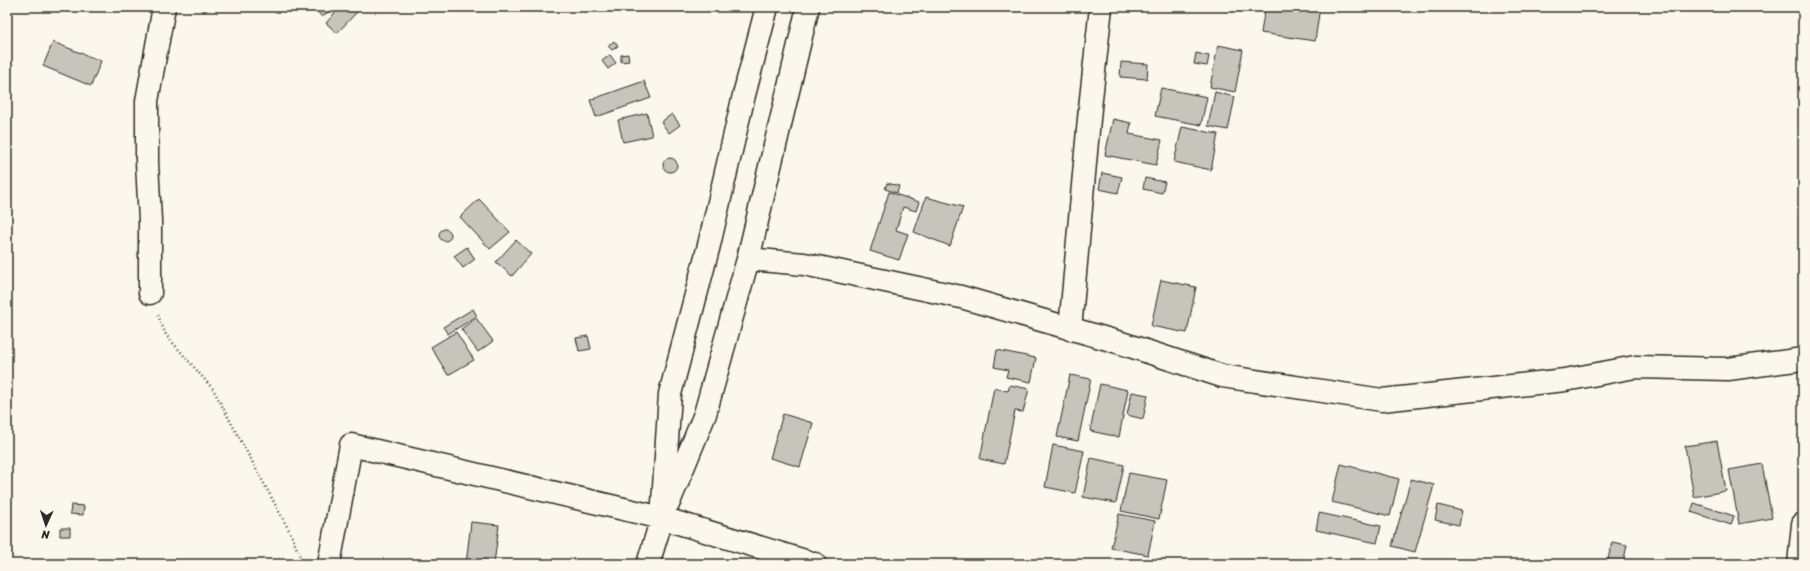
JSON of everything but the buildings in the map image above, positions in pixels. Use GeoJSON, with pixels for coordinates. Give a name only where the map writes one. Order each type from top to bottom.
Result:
{"type":"FeatureCollection","features":[{"type":"Feature","properties":{"kind":"street"},"geometry":{"type":"LineString","coordinates":[[150,293],[147,101],[164,7]]}},
{"type":"Feature","properties":{"kind":"street"},"geometry":{"type":"LineString","coordinates":[[662,518],[670,394],[709,246],[744,95],[767,7]]}},
{"type":"Feature","properties":{"kind":"street"},"geometry":{"type":"LineString","coordinates":[[648,564],[662,518],[705,414],[748,259],[808,7]]}},
{"type":"Feature","properties":{"kind":"street"},"geometry":{"type":"LineString","coordinates":[[1070,329],[1089,116],[1101,7]]}},
{"type":"Feature","properties":{"kind":"street"},"geometry":{"type":"LineString","coordinates":[[748,259],[804,264],[961,297],[1222,376],[1382,400],[1565,380],[1635,367],[1728,369],[1803,359]]}},
{"type":"Feature","properties":{"kind":"street"},"geometry":{"type":"LineString","coordinates":[[329,564],[351,445],[662,518],[815,564]]}},
{"type":"Feature","properties":{"kind":"street"},"geometry":{"type":"LineString","coordinates":[[1798,564],[1803,524]]}},
{"type":"Feature","properties":{"kind":"path"},"geometry":{"type":"LineString","coordinates":[[150,293],[166,335],[213,389],[290,532],[303,564]]}}]}
